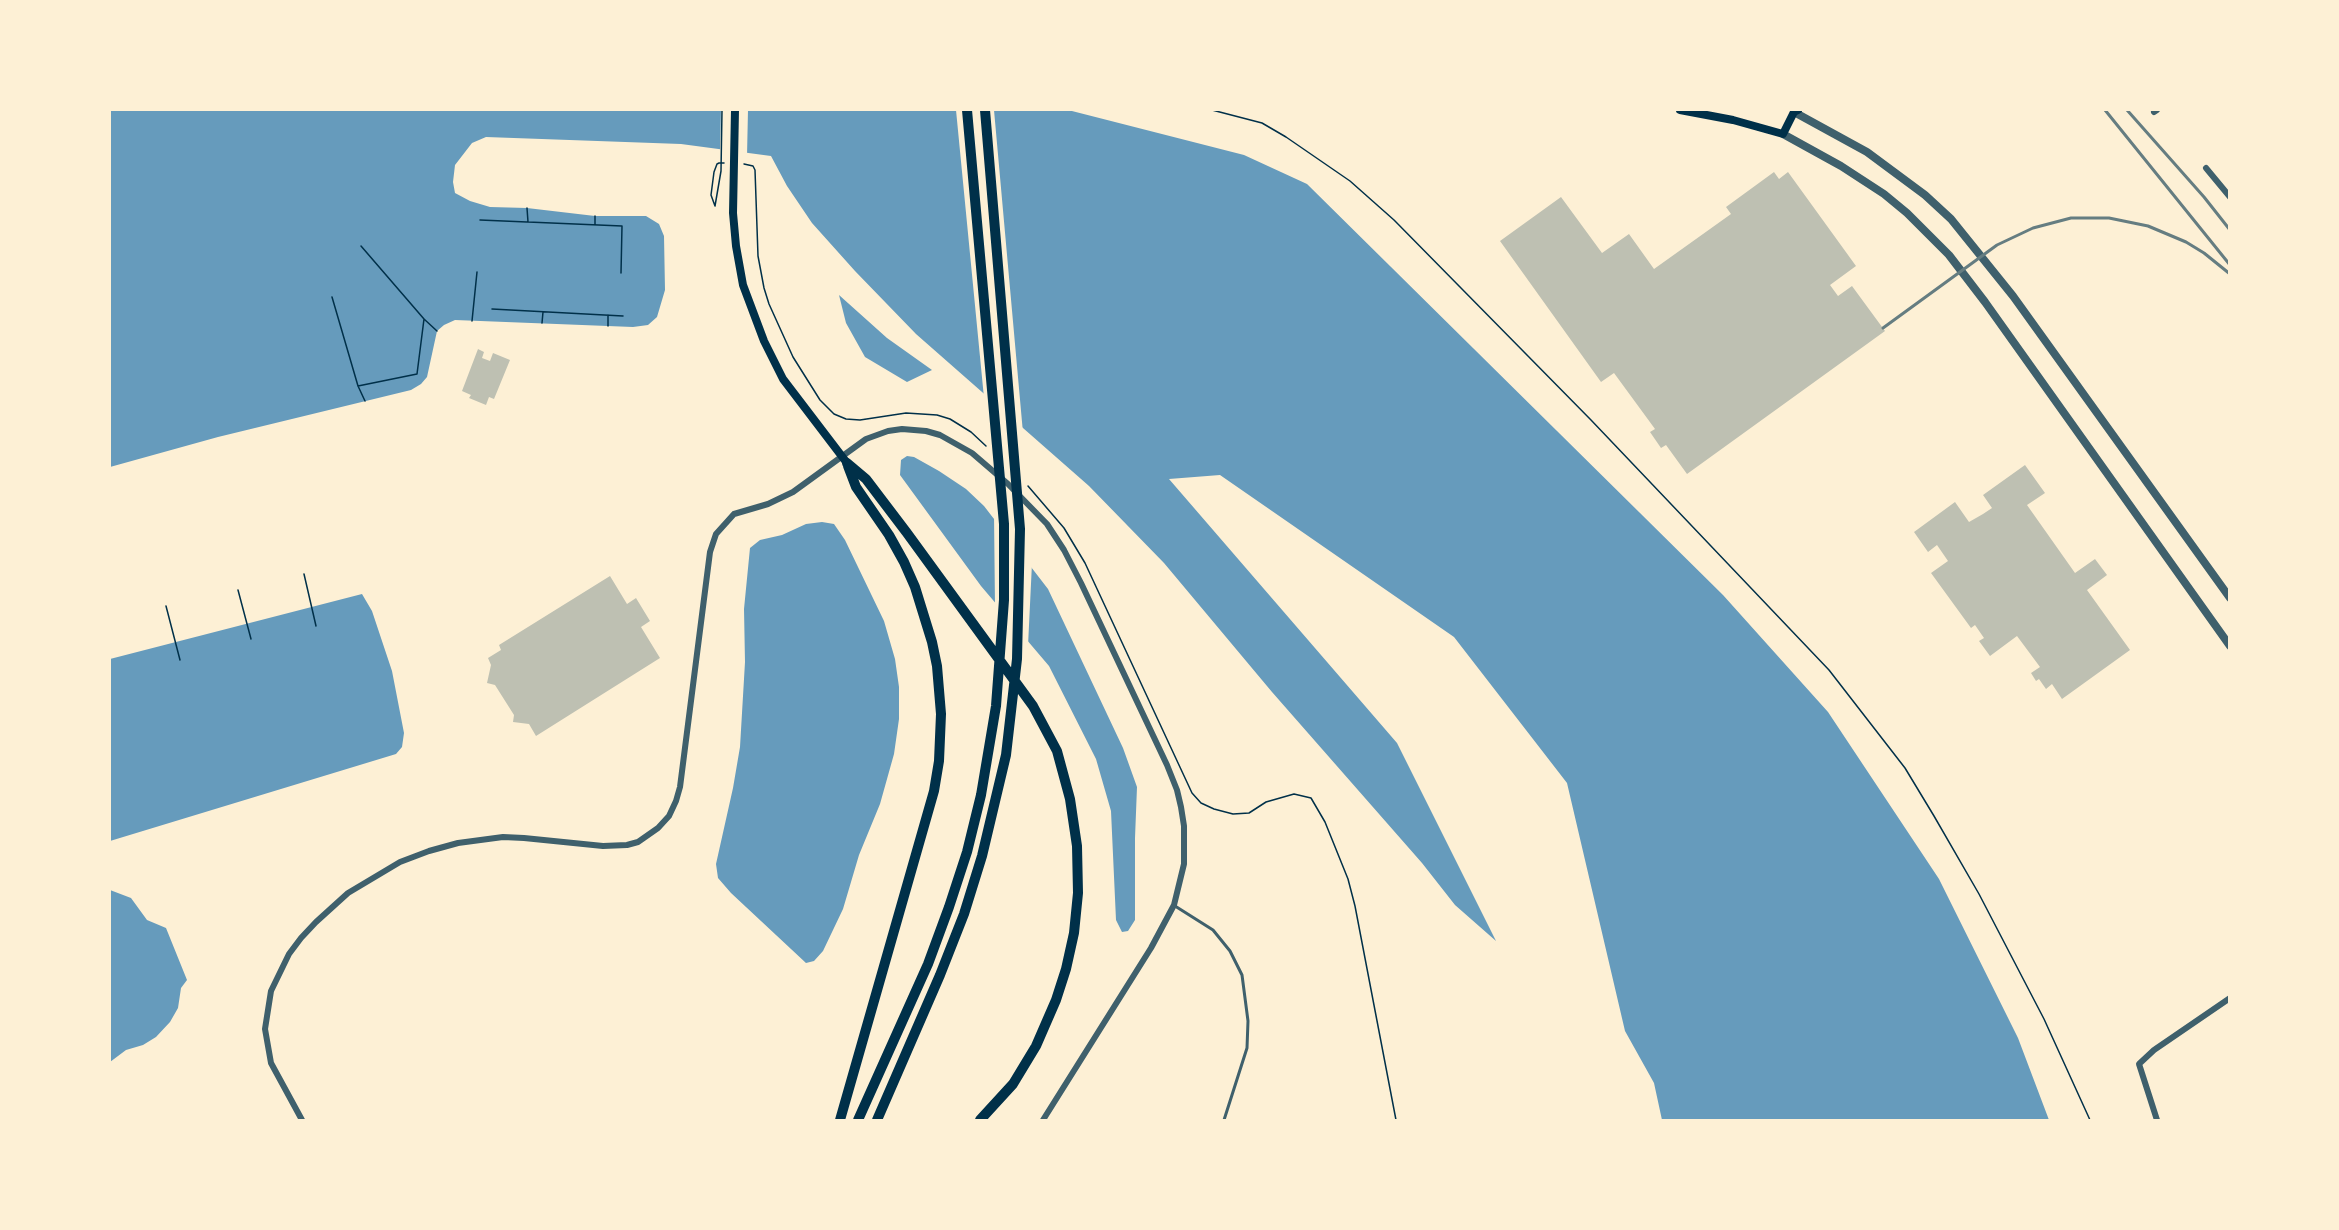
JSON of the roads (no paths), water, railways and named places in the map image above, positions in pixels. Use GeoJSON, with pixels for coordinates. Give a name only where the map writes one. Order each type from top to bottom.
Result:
{"type":"FeatureCollection","features":[{"type":"Feature","properties":{"kind":"highway"},"geometry":{"type":"LineString","coordinates":[[858,1120],[932,955],[967,852],[991,741],[1001,653],[1004,524],[967,110]]}},
{"type":"Feature","properties":{"kind":"highway"},"geometry":{"type":"LineString","coordinates":[[877,1120],[918,1028],[964,914],[982,856],[1006,755],[1017,659],[1020,529],[985,110]]}},
{"type":"Feature","properties":{"kind":"highway"},"geometry":{"type":"LineString","coordinates":[[840,1120],[934,791],[939,761],[941,714],[934,650],[915,587],[889,535],[856,487],[844,460]]}},
{"type":"Feature","properties":{"kind":"highway"},"geometry":{"type":"LineString","coordinates":[[844,460],[866,479],[1033,706],[1057,751],[1070,799],[1077,846],[1078,893],[1074,933],[1066,969],[1056,1000],[1036,1046],[1012,1083],[980,1120]]}},
{"type":"Feature","properties":{"kind":"main road"},"geometry":{"type":"LineString","coordinates":[[735,110],[736,246],[743,285],[764,341],[783,380],[844,460]]}},
{"type":"Feature","properties":{"kind":"main road"},"geometry":{"type":"LineString","coordinates":[[1680,110],[1732,120],[1783,134],[1793,110]]}},
{"type":"Feature","properties":{"kind":"street"},"geometry":{"type":"LineString","coordinates":[[1793,110],[1853,143],[1900,175],[1958,226],[2013,296],[2229,598]]}},
{"type":"Feature","properties":{"kind":"street"},"geometry":{"type":"LineString","coordinates":[[1783,134],[1841,166],[1884,194],[1907,213],[1949,255],[1986,302],[2229,646]]}},
{"type":"Feature","properties":{"kind":"street"},"geometry":{"type":"LineString","coordinates":[[2206,168],[2229,197]]}},
{"type":"Feature","properties":{"kind":"street"},"geometry":{"type":"LineString","coordinates":[[302,1120],[271,1063],[265,1029],[271,991],[301,938],[348,893],[400,861],[429,851],[458,843],[503,837],[524,837],[603,846],[627,845],[638,842],[658,828],[673,808],[680,787],[710,552],[716,534],[734,514],[768,504],[793,492],[844,460],[866,439],[888,431],[916,430],[940,435],[957,443],[989,466],[1047,524],[1081,583],[1177,790],[1184,826],[1182,875],[1174,905],[1151,948],[1043,1120]]}},
{"type":"Feature","properties":{"kind":"street"},"geometry":{"type":"LineString","coordinates":[[2157,1120],[2139,1064],[2154,1050],[2229,998]]}},
{"type":"Feature","properties":{"kind":"lane"},"geometry":{"type":"LineString","coordinates":[[1174,905],[1213,930],[1230,951],[1242,975],[1248,1021],[1246,1048],[1224,1120]]}},
{"type":"Feature","properties":{"kind":"water"},"geometry":{"type":"Polygon","coordinates":[[[110,110],[1068,110],[1244,155],[1307,184],[1723,595],[1828,712],[1939,879],[2018,1038],[2049,1120],[1662,1120],[1654,1083],[1625,1031],[1567,783],[1454,637],[1220,475],[1169,479],[1397,743],[1496,941],[1455,905],[1422,863],[1272,692],[1164,563],[1089,486],[916,334],[855,271],[812,223],[787,186],[771,156],[681,144],[486,137],[472,143],[455,165],[453,182],[455,193],[470,201],[490,207],[527,208],[595,216],[646,216],[659,224],[664,236],[665,290],[657,317],[648,325],[633,327],[455,320],[437,331],[427,377],[411,390],[218,437],[110,467],[110,110]]]}},
{"type":"Feature","properties":{"kind":"water"},"geometry":{"type":"Polygon","coordinates":[[[839,295],[887,338],[932,370],[907,382],[865,357],[846,323],[839,295]]]}},
{"type":"Feature","properties":{"kind":"water"},"geometry":{"type":"Polygon","coordinates":[[[907,456],[914,457],[966,489],[984,506],[1048,589],[1123,748],[1137,787],[1135,920],[1128,931],[1122,932],[1116,920],[1111,811],[1096,759],[1049,666],[981,586],[900,475],[901,460],[907,456]]]}},
{"type":"Feature","properties":{"kind":"water"},"geometry":{"type":"Polygon","coordinates":[[[822,522],[834,524],[845,540],[884,621],[895,659],[899,687],[899,719],[894,754],[880,804],[859,855],[843,909],[823,951],[814,961],[806,963],[731,893],[718,878],[716,864],[740,747],[745,662],[744,609],[750,548],[760,540],[782,535],[806,524],[822,522]]]}},
{"type":"Feature","properties":{"kind":"water"},"geometry":{"type":"Polygon","coordinates":[[[362,594],[372,611],[392,671],[404,733],[402,747],[396,754],[110,841],[110,659],[362,594]]]}},
{"type":"Feature","properties":{"kind":"water"},"geometry":{"type":"Polygon","coordinates":[[[110,890],[131,898],[147,920],[166,928],[187,980],[181,988],[178,1008],[170,1022],[156,1037],[143,1045],[126,1050],[110,1062],[110,890]]]}},
{"type":"Feature","properties":{"kind":"railway"},"geometry":{"type":"LineString","coordinates":[[2105,110],[2230,265]]}},
{"type":"Feature","properties":{"kind":"railway"},"geometry":{"type":"LineString","coordinates":[[2127,110],[2230,230]]}},
{"type":"Feature","properties":{"kind":"railway"},"geometry":{"type":"LineString","coordinates":[[1883,328],[1997,245],[2033,228],[2071,218],[2109,218],[2148,226],[2186,242],[2230,274]]}}]}
